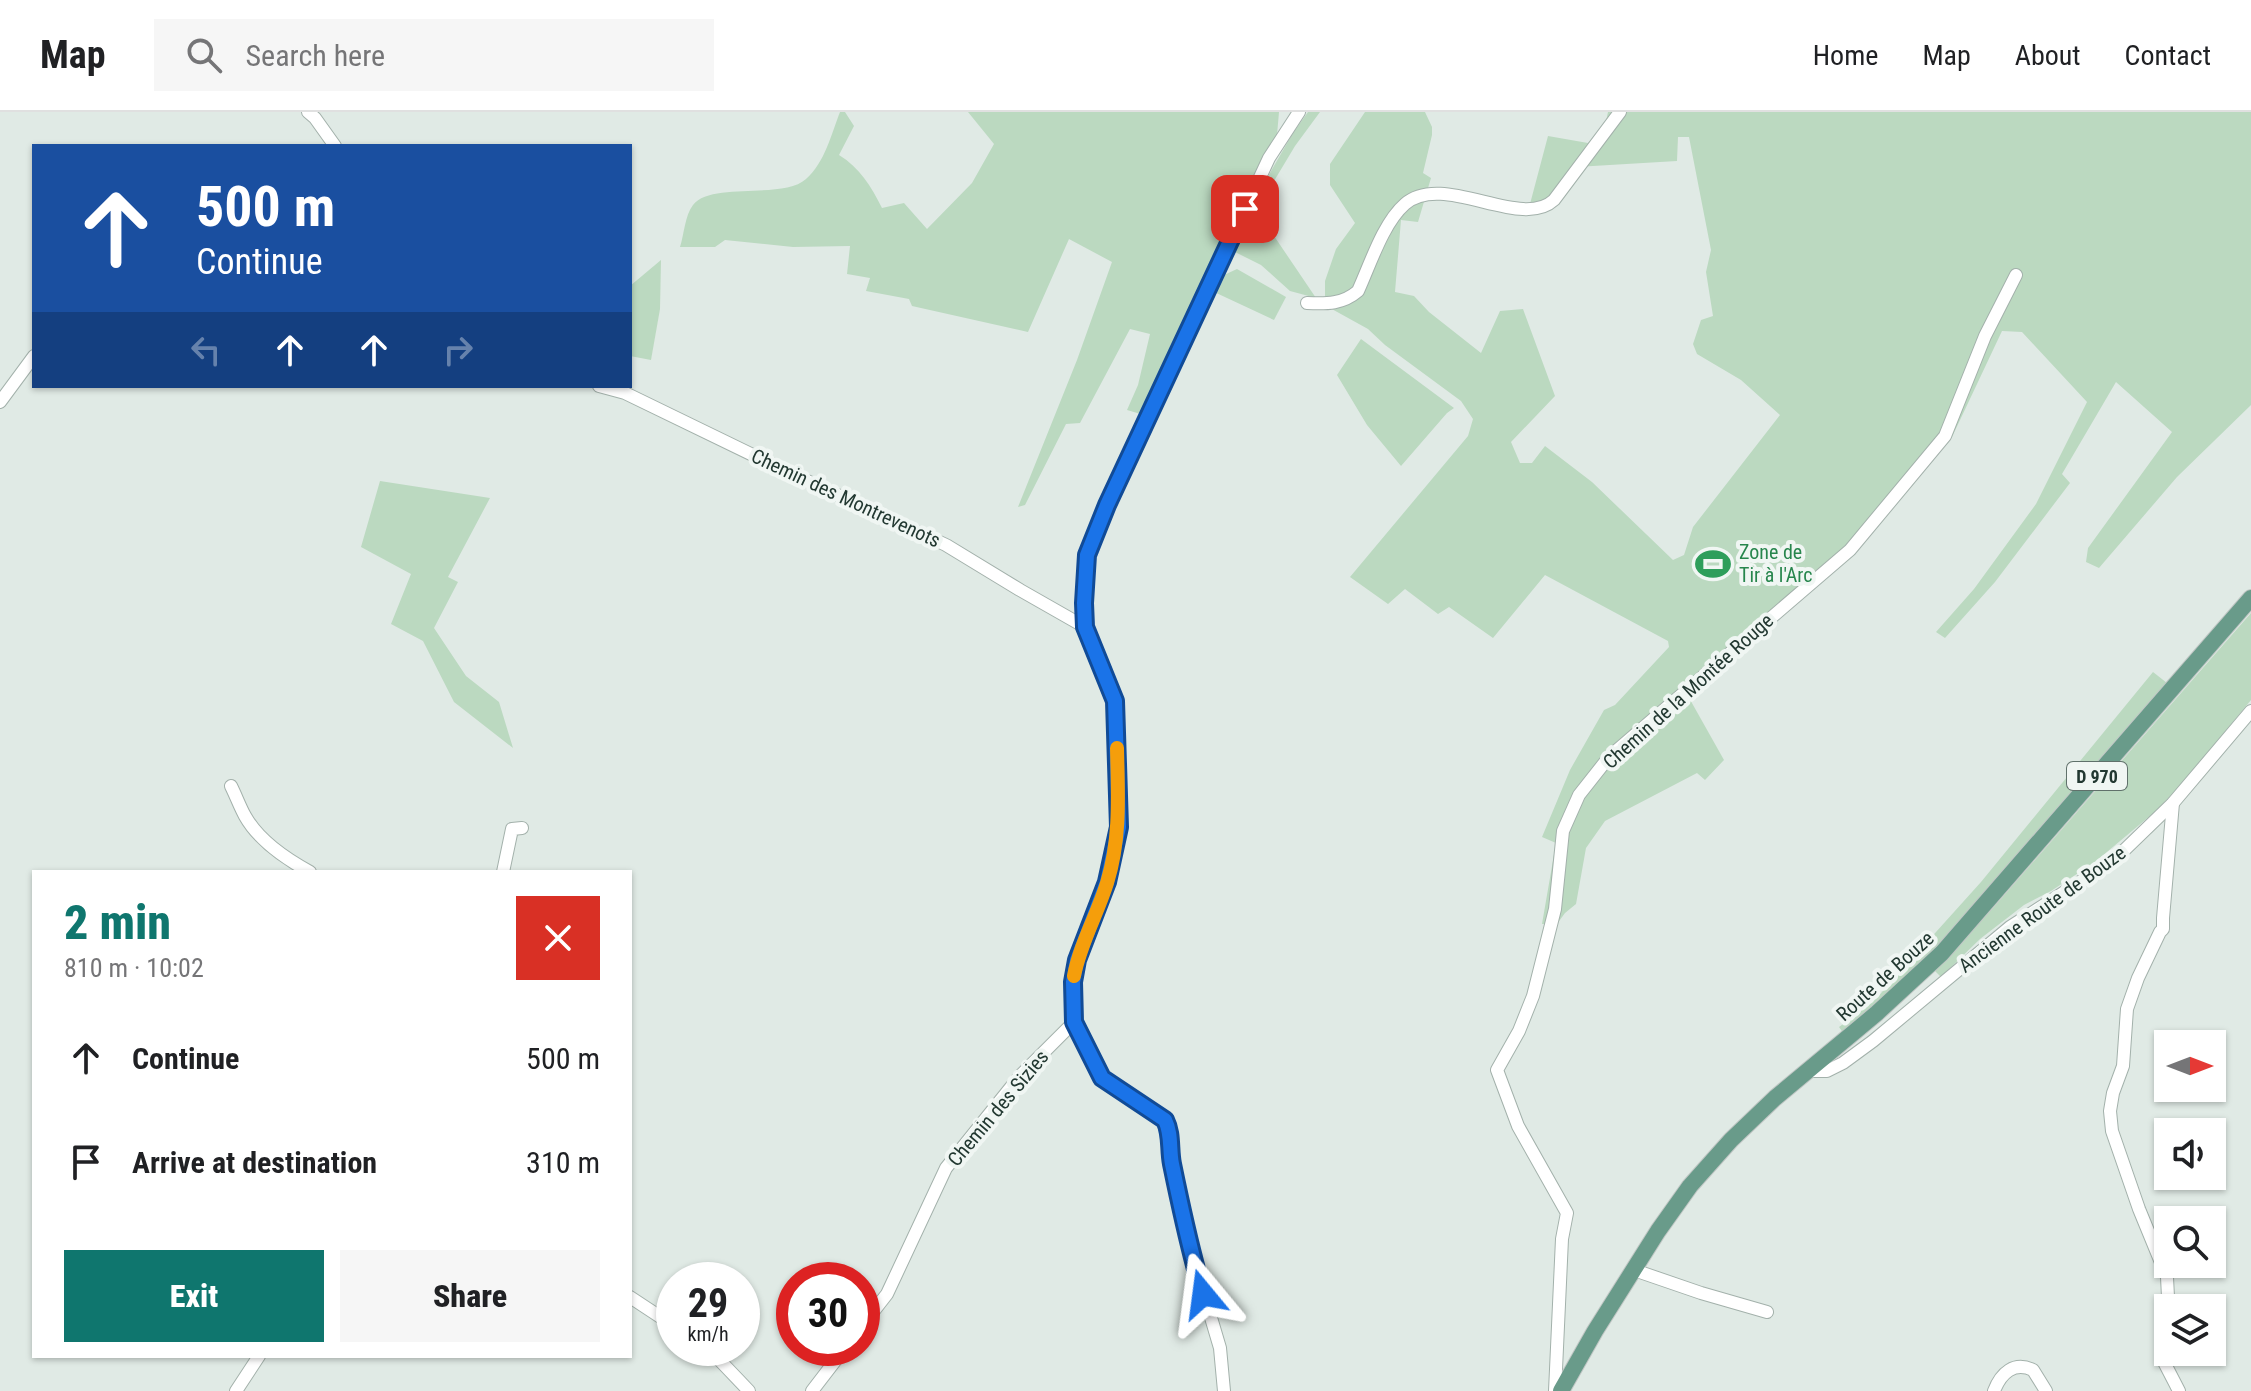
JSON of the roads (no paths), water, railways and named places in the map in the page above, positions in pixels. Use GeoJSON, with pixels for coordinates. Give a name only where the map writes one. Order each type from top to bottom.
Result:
{"type":"FeatureCollection","features":[{"type":"Feature","properties":{"kind":"main road","name":"Route de Bouze"},"geometry":{"type":"LineString","coordinates":[[1561,1391],[1575,1363],[1674,1208],[1710,1163],[1757,1114],[1877,1013],[1942,953],[2251,598]]}},
{"type":"Feature","properties":{"kind":"street"},"geometry":{"type":"LineString","coordinates":[[308,112],[334,144]]}},
{"type":"Feature","properties":{"kind":"street"},"geometry":{"type":"LineString","coordinates":[[1224,1391],[1220,1348],[1188,1240],[1171,1157],[1169,1129],[1165,1120],[1102,1078],[1074,1022],[1073,982],[1077,960],[1107,882],[1119,827],[1115,701],[1085,627],[1084,603],[1087,555],[1107,505],[1269,158],[1299,112]]}},
{"type":"Feature","properties":{"kind":"street"},"geometry":{"type":"LineString","coordinates":[[1307,303],[1331,304],[1349,299],[1358,291],[1395,214],[1407,201],[1420,195],[1481,200],[1523,210],[1547,207],[1620,112]]}},
{"type":"Feature","properties":{"kind":"street","name":"Chemin de la Montée Rouge"},"geometry":{"type":"LineString","coordinates":[[1555,1391],[1562,1239],[1567,1213],[1518,1126],[1497,1070],[1519,1031],[1533,996],[1555,909],[1563,831],[1579,795],[1609,757],[1850,550],[1945,436],[1985,336],[2016,275]]}},
{"type":"Feature","properties":{"kind":"street"},"geometry":{"type":"LineString","coordinates":[[0,402],[32,359]]}},
{"type":"Feature","properties":{"kind":"street","name":"Chemin des Montrevenots"},"geometry":{"type":"LineString","coordinates":[[606,388],[625,393],[946,545],[1085,627]]}},
{"type":"Feature","properties":{"kind":"street","name":"Ancienne Route de Bouze"},"geometry":{"type":"LineString","coordinates":[[1807,1071],[1827,1071],[1863,1048],[2010,927],[2113,861],[2173,803],[2251,711]]}},
{"type":"Feature","properties":{"kind":"street"},"geometry":{"type":"LineString","coordinates":[[231,786],[252,827],[274,848],[307,870]]}},
{"type":"Feature","properties":{"kind":"street"},"geometry":{"type":"LineString","coordinates":[[2173,803],[2163,929],[2138,978],[2127,1009],[2123,1066],[2110,1111],[2112,1131],[2167,1277],[2162,1352],[2179,1391]]}},
{"type":"Feature","properties":{"kind":"street"},"geometry":{"type":"LineString","coordinates":[[503,870],[512,829],[522,828]]}},
{"type":"Feature","properties":{"kind":"street","name":"Chemin des Sizies"},"geometry":{"type":"LineString","coordinates":[[880,1303],[946,1168],[1020,1076],[1074,1022]]}},
{"type":"Feature","properties":{"kind":"street"},"geometry":{"type":"LineString","coordinates":[[1634,1270],[1767,1312]]}},
{"type":"Feature","properties":{"kind":"street"},"geometry":{"type":"LineString","coordinates":[[632,1298],[656,1314]]}},
{"type":"Feature","properties":{"kind":"street"},"geometry":{"type":"LineString","coordinates":[[236,1391],[258,1358]]}},
{"type":"Feature","properties":{"kind":"street"},"geometry":{"type":"LineString","coordinates":[[725,1366],[749,1391]]}},
{"type":"Feature","properties":{"kind":"street"},"geometry":{"type":"LineString","coordinates":[[812,1391],[831,1366]]}},
{"type":"Feature","properties":{"kind":"street"},"geometry":{"type":"LineString","coordinates":[[1994,1391],[2005,1373],[2019,1366],[2033,1370],[2046,1391]]}},
{"type":"Feature","properties":{"kind":"place","name":"Zone de Tir à l'Arc"},"geometry":{"type":"Point","coordinates":[1713,564]}}]}
